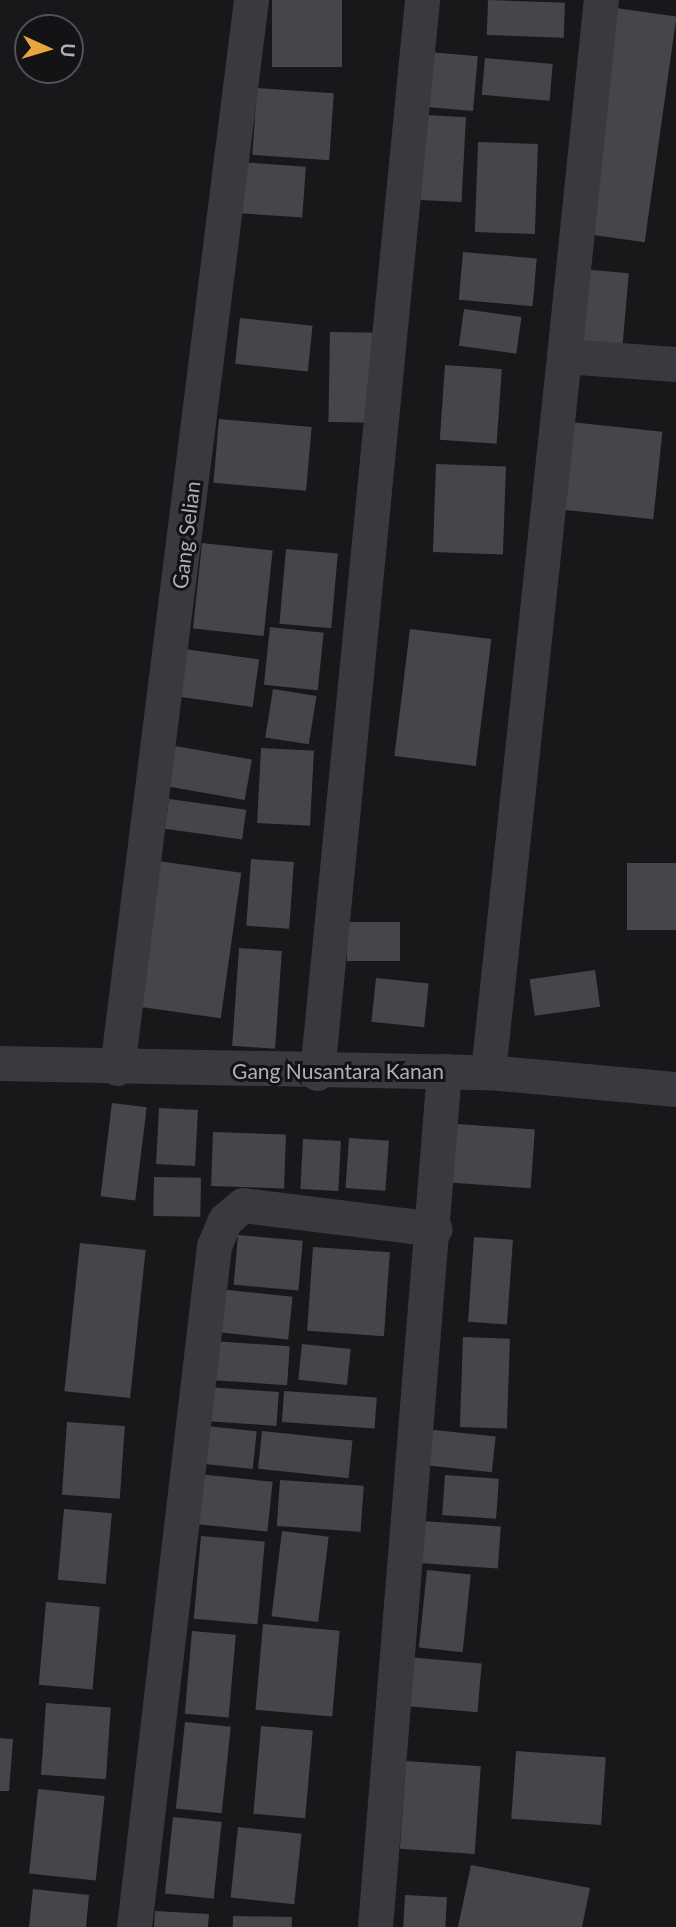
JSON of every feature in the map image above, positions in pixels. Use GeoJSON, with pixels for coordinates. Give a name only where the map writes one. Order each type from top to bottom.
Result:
{"type":"FeatureCollection","features":[{"type":"Feature","properties":{"kind":"street","name":"Gang Selian"},"geometry":{"type":"LineString","coordinates":[[117,1068],[251,0]]}},
{"type":"Feature","properties":{"kind":"street"},"geometry":{"type":"LineString","coordinates":[[317,1073],[422,0]]}},
{"type":"Feature","properties":{"kind":"street"},"geometry":{"type":"LineString","coordinates":[[488,1072],[600,45],[601,0]]}},
{"type":"Feature","properties":{"kind":"street"},"geometry":{"type":"LineString","coordinates":[[564,356],[676,364]]}},
{"type":"Feature","properties":{"kind":"street","name":"Gang Nusantara Kanan"},"geometry":{"type":"LineString","coordinates":[[0,1063],[317,1073],[488,1072],[676,1089]]}},
{"type":"Feature","properties":{"kind":"street"},"geometry":{"type":"LineString","coordinates":[[375,1927],[435,1228],[444,1071]]}},
{"type":"Feature","properties":{"kind":"street"},"geometry":{"type":"LineString","coordinates":[[134,1927],[214,1246],[225,1220],[243,1205],[435,1228]]}},
{"type":"Feature","properties":{"kind":"building"},"geometry":{"type":"Polygon","coordinates":[[[272,0],[342,0],[342,67],[272,67],[272,0]]]}},
{"type":"Feature","properties":{"kind":"building"},"geometry":{"type":"Polygon","coordinates":[[[488,0],[565,3],[564,38],[487,35],[488,0]]]}},
{"type":"Feature","properties":{"kind":"building"},"geometry":{"type":"Polygon","coordinates":[[[616,8],[676,16],[645,242],[584,234],[616,8]]]}},
{"type":"Feature","properties":{"kind":"building"},"geometry":{"type":"Polygon","coordinates":[[[429,52],[478,56],[473,111],[424,107],[429,52]]]}},
{"type":"Feature","properties":{"kind":"building"},"geometry":{"type":"Polygon","coordinates":[[[485,58],[553,64],[550,101],[482,95],[485,58]]]}},
{"type":"Feature","properties":{"kind":"building"},"geometry":{"type":"Polygon","coordinates":[[[257,88],[334,93],[329,160],[252,155],[257,88]]]}},
{"type":"Feature","properties":{"kind":"building"},"geometry":{"type":"Polygon","coordinates":[[[425,115],[466,117],[461,202],[421,200],[425,115]]]}},
{"type":"Feature","properties":{"kind":"building"},"geometry":{"type":"Polygon","coordinates":[[[478,142],[538,144],[535,234],[475,232],[478,142]]]}},
{"type":"Feature","properties":{"kind":"building"},"geometry":{"type":"Polygon","coordinates":[[[239,162],[306,167],[302,218],[235,213],[239,162]]]}},
{"type":"Feature","properties":{"kind":"building"},"geometry":{"type":"Polygon","coordinates":[[[463,252],[537,258],[533,306],[459,300],[463,252]]]}},
{"type":"Feature","properties":{"kind":"building"},"geometry":{"type":"Polygon","coordinates":[[[580,269],[629,273],[622,350],[573,346],[580,269]]]}},
{"type":"Feature","properties":{"kind":"building"},"geometry":{"type":"Polygon","coordinates":[[[464,309],[521,317],[516,354],[459,346],[464,309]]]}},
{"type":"Feature","properties":{"kind":"building"},"geometry":{"type":"Polygon","coordinates":[[[240,318],[313,326],[308,371],[235,364],[240,318]]]}},
{"type":"Feature","properties":{"kind":"building"},"geometry":{"type":"Polygon","coordinates":[[[330,332],[377,333],[375,423],[328,422],[330,332]]]}},
{"type":"Feature","properties":{"kind":"building"},"geometry":{"type":"Polygon","coordinates":[[[445,365],[502,369],[497,444],[440,440],[445,365]]]}},
{"type":"Feature","properties":{"kind":"building"},"geometry":{"type":"Polygon","coordinates":[[[219,419],[312,427],[306,491],[213,483],[219,419]]]}},
{"type":"Feature","properties":{"kind":"building"},"geometry":{"type":"Polygon","coordinates":[[[561,421],[662,432],[653,519],[552,509],[561,421]]]}},
{"type":"Feature","properties":{"kind":"building"},"geometry":{"type":"Polygon","coordinates":[[[436,464],[506,466],[503,554],[433,552],[436,464]]]}},
{"type":"Feature","properties":{"kind":"building"},"geometry":{"type":"Polygon","coordinates":[[[202,543],[273,550],[264,636],[193,629],[202,543]]]}},
{"type":"Feature","properties":{"kind":"building"},"geometry":{"type":"Polygon","coordinates":[[[286,549],[338,554],[331,628],[279,624],[286,549]]]}},
{"type":"Feature","properties":{"kind":"building"},"geometry":{"type":"Polygon","coordinates":[[[270,627],[324,633],[318,690],[264,685],[270,627]]]}},
{"type":"Feature","properties":{"kind":"building"},"geometry":{"type":"Polygon","coordinates":[[[410,629],[491,639],[476,766],[394,756],[410,629]]]}},
{"type":"Feature","properties":{"kind":"building"},"geometry":{"type":"Polygon","coordinates":[[[177,648],[259,660],[253,707],[170,696],[177,648]]]}},
{"type":"Feature","properties":{"kind":"building"},"geometry":{"type":"Polygon","coordinates":[[[273,689],[316,696],[309,744],[265,737],[273,689]]]}},
{"type":"Feature","properties":{"kind":"building"},"geometry":{"type":"Polygon","coordinates":[[[175,746],[252,760],[245,800],[168,786],[175,746]]]}},
{"type":"Feature","properties":{"kind":"building"},"geometry":{"type":"Polygon","coordinates":[[[261,748],[314,751],[310,826],[257,823],[261,748]]]}},
{"type":"Feature","properties":{"kind":"building"},"geometry":{"type":"Polygon","coordinates":[[[169,799],[246,810],[242,840],[165,829],[169,799]]]}},
{"type":"Feature","properties":{"kind":"building"},"geometry":{"type":"Polygon","coordinates":[[[251,859],[294,862],[289,929],[246,926],[251,859]]]}},
{"type":"Feature","properties":{"kind":"building"},"geometry":{"type":"Polygon","coordinates":[[[158,861],[241,873],[221,1018],[138,1007],[158,861]]]}},
{"type":"Feature","properties":{"kind":"building"},"geometry":{"type":"Polygon","coordinates":[[[627,863],[676,863],[676,930],[627,930],[627,863]]]}},
{"type":"Feature","properties":{"kind":"building"},"geometry":{"type":"Polygon","coordinates":[[[347,922],[400,922],[400,961],[347,961],[347,922]]]}},
{"type":"Feature","properties":{"kind":"building"},"geometry":{"type":"Polygon","coordinates":[[[239,948],[282,951],[275,1049],[232,1046],[239,948]]]}},
{"type":"Feature","properties":{"kind":"building"},"geometry":{"type":"Polygon","coordinates":[[[595,970],[600,1007],[535,1016],[530,979],[595,970]]]}},
{"type":"Feature","properties":{"kind":"building"},"geometry":{"type":"Polygon","coordinates":[[[376,978],[429,984],[424,1027],[371,1022],[376,978]]]}},
{"type":"Feature","properties":{"kind":"building"},"geometry":{"type":"Polygon","coordinates":[[[112,1103],[147,1107],[135,1201],[101,1196],[112,1103]]]}},
{"type":"Feature","properties":{"kind":"building"},"geometry":{"type":"Polygon","coordinates":[[[159,1108],[198,1110],[195,1166],[156,1164],[159,1108]]]}},
{"type":"Feature","properties":{"kind":"building"},"geometry":{"type":"Polygon","coordinates":[[[457,1124],[535,1129],[531,1188],[453,1183],[457,1124]]]}},
{"type":"Feature","properties":{"kind":"building"},"geometry":{"type":"Polygon","coordinates":[[[213,1132],[286,1135],[284,1189],[211,1186],[213,1132]]]}},
{"type":"Feature","properties":{"kind":"building"},"geometry":{"type":"Polygon","coordinates":[[[349,1138],[389,1141],[385,1191],[346,1188],[349,1138]]]}},
{"type":"Feature","properties":{"kind":"building"},"geometry":{"type":"Polygon","coordinates":[[[303,1139],[341,1141],[338,1191],[300,1189],[303,1139]]]}},
{"type":"Feature","properties":{"kind":"building"},"geometry":{"type":"Polygon","coordinates":[[[154,1177],[201,1178],[200,1217],[153,1216],[154,1177]]]}},
{"type":"Feature","properties":{"kind":"building"},"geometry":{"type":"Polygon","coordinates":[[[238,1235],[303,1241],[298,1290],[234,1285],[238,1235]]]}},
{"type":"Feature","properties":{"kind":"building"},"geometry":{"type":"Polygon","coordinates":[[[474,1237],[513,1240],[507,1325],[468,1322],[474,1237]]]}},
{"type":"Feature","properties":{"kind":"building"},"geometry":{"type":"Polygon","coordinates":[[[80,1243],[146,1250],[130,1398],[64,1391],[80,1243]]]}},
{"type":"Feature","properties":{"kind":"building"},"geometry":{"type":"Polygon","coordinates":[[[313,1247],[390,1252],[384,1336],[307,1331],[313,1247]]]}},
{"type":"Feature","properties":{"kind":"building"},"geometry":{"type":"Polygon","coordinates":[[[219,1289],[293,1297],[288,1339],[215,1332],[219,1289]]]}},
{"type":"Feature","properties":{"kind":"building"},"geometry":{"type":"Polygon","coordinates":[[[463,1337],[510,1339],[507,1429],[460,1427],[463,1337]]]}},
{"type":"Feature","properties":{"kind":"building"},"geometry":{"type":"Polygon","coordinates":[[[213,1341],[290,1346],[287,1385],[210,1380],[213,1341]]]}},
{"type":"Feature","properties":{"kind":"building"},"geometry":{"type":"Polygon","coordinates":[[[302,1344],[351,1349],[347,1385],[298,1380],[302,1344]]]}},
{"type":"Feature","properties":{"kind":"building"},"geometry":{"type":"Polygon","coordinates":[[[207,1387],[279,1392],[276,1426],[205,1421],[207,1387]]]}},
{"type":"Feature","properties":{"kind":"building"},"geometry":{"type":"Polygon","coordinates":[[[284,1391],[377,1397],[375,1428],[282,1422],[284,1391]]]}},
{"type":"Feature","properties":{"kind":"building"},"geometry":{"type":"Polygon","coordinates":[[[67,1422],[125,1426],[120,1499],[62,1495],[67,1422]]]}},
{"type":"Feature","properties":{"kind":"building"},"geometry":{"type":"Polygon","coordinates":[[[197,1425],[257,1431],[253,1469],[193,1463],[197,1425]]]}},
{"type":"Feature","properties":{"kind":"building"},"geometry":{"type":"Polygon","coordinates":[[[425,1429],[496,1436],[492,1472],[421,1465],[425,1429]]]}},
{"type":"Feature","properties":{"kind":"building"},"geometry":{"type":"Polygon","coordinates":[[[262,1431],[353,1441],[349,1478],[258,1469],[262,1431]]]}},
{"type":"Feature","properties":{"kind":"building"},"geometry":{"type":"Polygon","coordinates":[[[198,1474],[273,1482],[267,1532],[193,1524],[198,1474]]]}},
{"type":"Feature","properties":{"kind":"building"},"geometry":{"type":"Polygon","coordinates":[[[445,1475],[499,1479],[496,1519],[442,1515],[445,1475]]]}},
{"type":"Feature","properties":{"kind":"building"},"geometry":{"type":"Polygon","coordinates":[[[280,1480],[364,1486],[361,1532],[277,1526],[280,1480]]]}},
{"type":"Feature","properties":{"kind":"building"},"geometry":{"type":"Polygon","coordinates":[[[64,1509],[112,1513],[106,1584],[58,1580],[64,1509]]]}},
{"type":"Feature","properties":{"kind":"building"},"geometry":{"type":"Polygon","coordinates":[[[422,1521],[501,1527],[498,1568],[419,1563],[422,1521]]]}},
{"type":"Feature","properties":{"kind":"building"},"geometry":{"type":"Polygon","coordinates":[[[282,1531],[329,1537],[318,1622],[272,1616],[282,1531]]]}},
{"type":"Feature","properties":{"kind":"building"},"geometry":{"type":"Polygon","coordinates":[[[201,1536],[265,1542],[258,1624],[194,1619],[201,1536]]]}},
{"type":"Feature","properties":{"kind":"building"},"geometry":{"type":"Polygon","coordinates":[[[427,1570],[471,1575],[463,1652],[419,1648],[427,1570]]]}},
{"type":"Feature","properties":{"kind":"building"},"geometry":{"type":"Polygon","coordinates":[[[46,1602],[100,1607],[93,1689],[39,1685],[46,1602]]]}},
{"type":"Feature","properties":{"kind":"building"},"geometry":{"type":"Polygon","coordinates":[[[263,1624],[340,1631],[332,1716],[256,1710],[263,1624]]]}},
{"type":"Feature","properties":{"kind":"building"},"geometry":{"type":"Polygon","coordinates":[[[192,1631],[236,1635],[229,1718],[185,1714],[192,1631]]]}},
{"type":"Feature","properties":{"kind":"building"},"geometry":{"type":"Polygon","coordinates":[[[407,1657],[482,1664],[477,1712],[403,1706],[407,1657]]]}},
{"type":"Feature","properties":{"kind":"building"},"geometry":{"type":"Polygon","coordinates":[[[46,1703],[111,1708],[106,1779],[41,1775],[46,1703]]]}},
{"type":"Feature","properties":{"kind":"building"},"geometry":{"type":"Polygon","coordinates":[[[185,1722],[231,1727],[222,1813],[176,1809],[185,1722]]]}},
{"type":"Feature","properties":{"kind":"building"},"geometry":{"type":"Polygon","coordinates":[[[261,1726],[313,1731],[305,1818],[253,1814],[261,1726]]]}},
{"type":"Feature","properties":{"kind":"building"},"geometry":{"type":"Polygon","coordinates":[[[0,1738],[13,1739],[9,1791],[0,1791],[0,1738]]]}},
{"type":"Feature","properties":{"kind":"building"},"geometry":{"type":"Polygon","coordinates":[[[516,1751],[606,1757],[601,1825],[511,1819],[516,1751]]]}},
{"type":"Feature","properties":{"kind":"building"},"geometry":{"type":"Polygon","coordinates":[[[406,1761],[481,1766],[475,1854],[400,1849],[406,1761]]]}},
{"type":"Feature","properties":{"kind":"building"},"geometry":{"type":"Polygon","coordinates":[[[38,1789],[105,1796],[96,1881],[29,1874],[38,1789]]]}},
{"type":"Feature","properties":{"kind":"building"},"geometry":{"type":"Polygon","coordinates":[[[173,1817],[222,1822],[214,1899],[165,1894],[173,1817]]]}},
{"type":"Feature","properties":{"kind":"building"},"geometry":{"type":"Polygon","coordinates":[[[238,1827],[302,1834],[294,1904],[231,1898],[238,1827]]]}},
{"type":"Feature","properties":{"kind":"building"},"geometry":{"type":"Polygon","coordinates":[[[471,1865],[590,1888],[582,1927],[458,1927],[471,1865]]]}},
{"type":"Feature","properties":{"kind":"building"},"geometry":{"type":"Polygon","coordinates":[[[33,1889],[89,1895],[86,1927],[29,1927],[33,1889]]]}},
{"type":"Feature","properties":{"kind":"building"},"geometry":{"type":"Polygon","coordinates":[[[405,1895],[447,1897],[445,1927],[403,1927],[405,1895]]]}},
{"type":"Feature","properties":{"kind":"building"},"geometry":{"type":"Polygon","coordinates":[[[155,1911],[209,1914],[208,1927],[154,1927],[155,1911]]]}},
{"type":"Feature","properties":{"kind":"building"},"geometry":{"type":"Polygon","coordinates":[[[233,1916],[292,1917],[292,1927],[233,1927],[233,1916]]]}}]}
